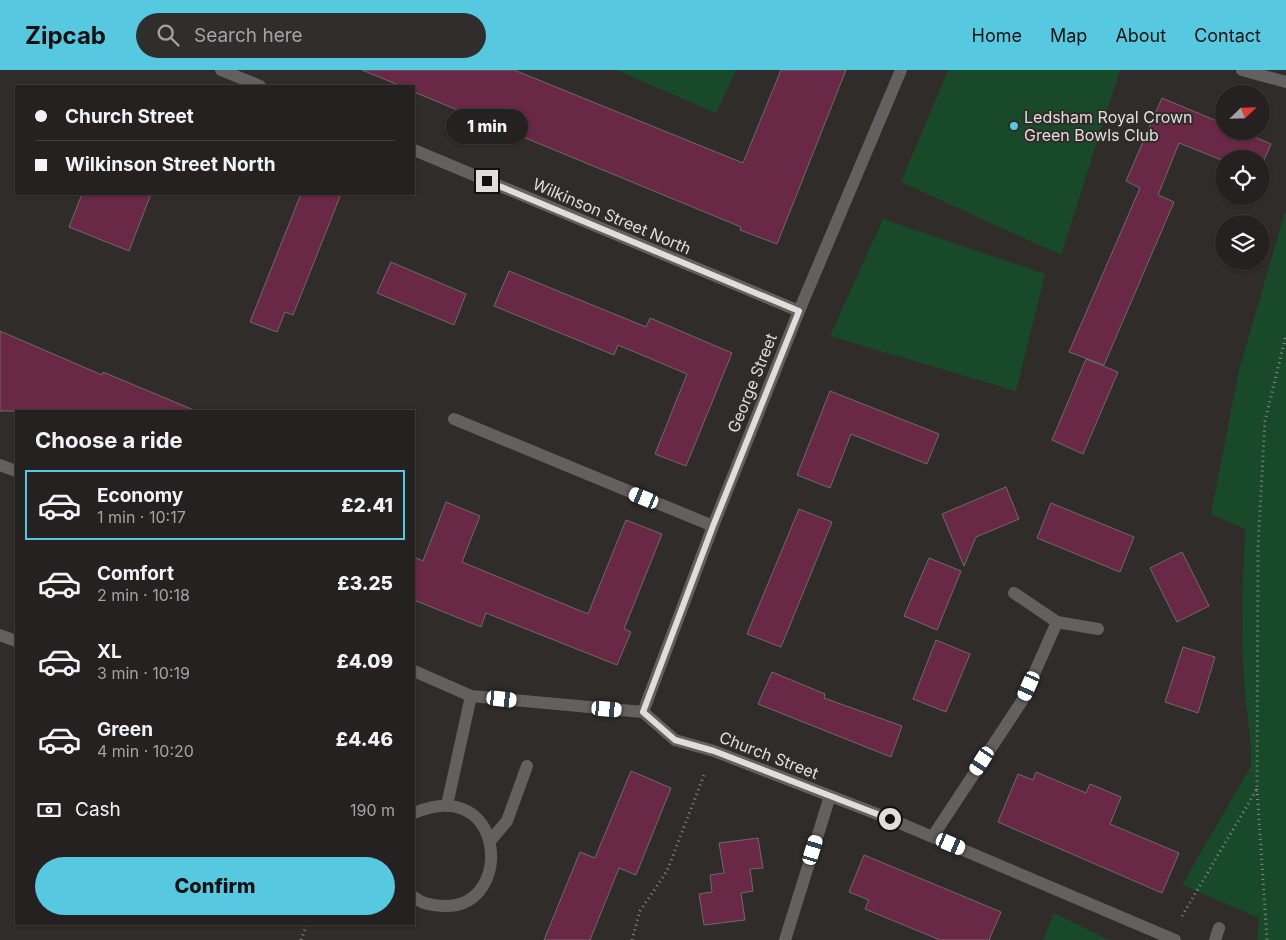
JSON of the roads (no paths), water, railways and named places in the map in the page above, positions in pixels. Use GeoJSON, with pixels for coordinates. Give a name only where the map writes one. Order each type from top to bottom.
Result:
{"type":"FeatureCollection","features":[{"type":"Feature","properties":{"kind":"street"},"geometry":{"type":"LineString","coordinates":[[221,70],[258,85]]}},
{"type":"Feature","properties":{"kind":"street","name":"George Street"},"geometry":{"type":"LineString","coordinates":[[643,712],[713,526],[799,311],[901,70]]}},
{"type":"Feature","properties":{"kind":"street"},"geometry":{"type":"LineString","coordinates":[[1242,70],[1286,82]]}},
{"type":"Feature","properties":{"kind":"street","name":"Wilkinson Street North"},"geometry":{"type":"LineString","coordinates":[[415,150],[799,311]]}},
{"type":"Feature","properties":{"kind":"street"},"geometry":{"type":"LineString","coordinates":[[454,419],[713,526]]}},
{"type":"Feature","properties":{"kind":"street"},"geometry":{"type":"LineString","coordinates":[[0,465],[15,471]]}},
{"type":"Feature","properties":{"kind":"street"},"geometry":{"type":"LineString","coordinates":[[1014,593],[1057,622],[1098,630]]}},
{"type":"Feature","properties":{"kind":"street"},"geometry":{"type":"LineString","coordinates":[[933,836],[1022,701],[1057,622]]}},
{"type":"Feature","properties":{"kind":"street"},"geometry":{"type":"LineString","coordinates":[[0,635],[15,641]]}},
{"type":"Feature","properties":{"kind":"street"},"geometry":{"type":"LineString","coordinates":[[415,671],[471,696],[643,712]]}},
{"type":"Feature","properties":{"kind":"street"},"geometry":{"type":"LineString","coordinates":[[447,805],[471,696]]}},
{"type":"Feature","properties":{"kind":"street","name":"Church Street"},"geometry":{"type":"LineString","coordinates":[[643,712],[675,740],[714,751],[933,836],[1173,939]]}},
{"type":"Feature","properties":{"kind":"street"},"geometry":{"type":"LineString","coordinates":[[490,841],[507,821],[527,766]]}},
{"type":"Feature","properties":{"kind":"street","name":"Church Street"},"geometry":{"type":"LineString","coordinates":[[785,940],[830,796]]}},
{"type":"Feature","properties":{"kind":"street"},"geometry":{"type":"LineString","coordinates":[[415,813],[430,807],[447,805],[461,809],[474,816],[484,828],[490,841],[493,858],[489,875],[480,889],[467,900],[450,906],[433,906],[415,897]]}},
{"type":"Feature","properties":{"kind":"place","name":"Ledsham Royal Crown Green Bowls Club"},"geometry":{"type":"Point","coordinates":[1014,126]}}]}
